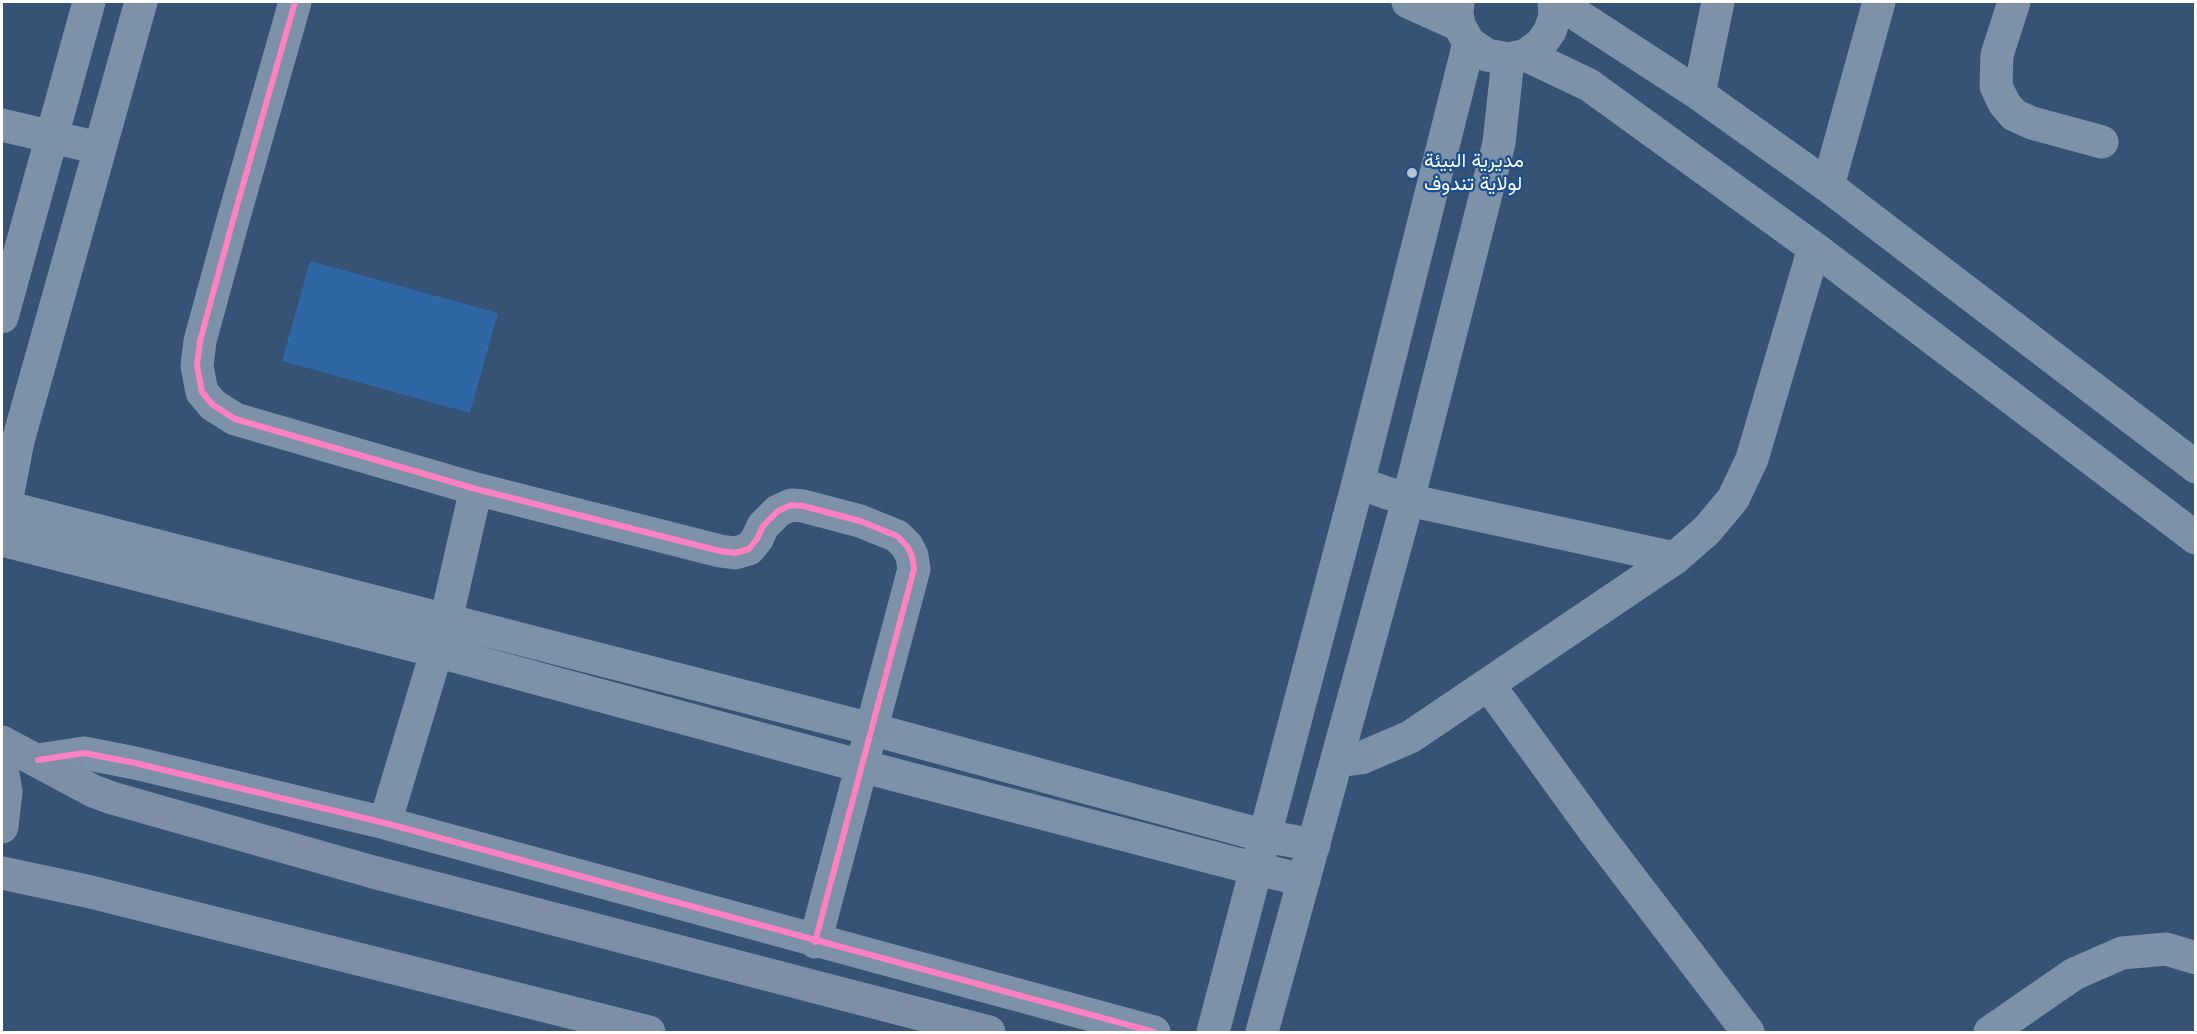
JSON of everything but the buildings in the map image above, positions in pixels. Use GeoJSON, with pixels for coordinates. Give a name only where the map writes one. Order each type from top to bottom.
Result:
{"type":"FeatureCollection","features":[{"type":"Feature","properties":{"kind":"main road"},"geometry":{"type":"LineString","coordinates":[[2,742],[112,798],[362,869],[989,1032]]}},
{"type":"Feature","properties":{"kind":"main road"},"geometry":{"type":"LineString","coordinates":[[2,768],[6,792],[2,827]]}},
{"type":"Feature","properties":{"kind":"main road"},"geometry":{"type":"LineString","coordinates":[[2,873],[102,895],[649,1032]]}},
{"type":"Feature","properties":{"kind":"street"},"geometry":{"type":"LineString","coordinates":[[2,317],[89,2]]}},
{"type":"Feature","properties":{"kind":"street"},"geometry":{"type":"LineString","coordinates":[[141,2],[18,441],[3,512],[446,620],[871,729],[1265,836],[1314,845]]}},
{"type":"Feature","properties":{"kind":"street"},"geometry":{"type":"LineString","coordinates":[[295,2],[200,341],[197,366],[202,392],[213,405],[235,419],[476,489],[735,553],[749,549],[763,526],[778,511],[791,505],[860,521],[897,536],[907,546],[912,556],[914,569],[815,942]]}},
{"type":"Feature","properties":{"kind":"street"},"geometry":{"type":"LineString","coordinates":[[1408,2],[1462,23],[1486,55],[1517,57],[1589,85],[1814,248],[2196,538]]}},
{"type":"Feature","properties":{"kind":"street"},"geometry":{"type":"LineString","coordinates":[[1517,57],[1540,45],[1550,32],[1556,2],[1699,94],[1828,186],[2196,467]]}},
{"type":"Feature","properties":{"kind":"street"},"geometry":{"type":"LineString","coordinates":[[1699,94],[1718,2]]}},
{"type":"Feature","properties":{"kind":"street"},"geometry":{"type":"LineString","coordinates":[[1828,186],[1879,2]]}},
{"type":"Feature","properties":{"kind":"street"},"geometry":{"type":"LineString","coordinates":[[2013,2],[1996,54],[1996,86],[2004,103],[2014,115],[2032,123],[2102,142]]}},
{"type":"Feature","properties":{"kind":"street"},"geometry":{"type":"LineString","coordinates":[[1213,1032],[1358,483],[1462,23]]}},
{"type":"Feature","properties":{"kind":"street"},"geometry":{"type":"LineString","coordinates":[[1262,1032],[1408,500],[1499,143],[1517,57]]}},
{"type":"Feature","properties":{"kind":"street"},"geometry":{"type":"LineString","coordinates":[[2,125],[99,148]]}},
{"type":"Feature","properties":{"kind":"street"},"geometry":{"type":"LineString","coordinates":[[1337,760],[1361,758],[1410,737],[1675,558],[1707,530],[1732,499],[1752,459],[1814,248]]}},
{"type":"Feature","properties":{"kind":"street"},"geometry":{"type":"LineString","coordinates":[[1358,483],[1408,500],[1675,558]]}},
{"type":"Feature","properties":{"kind":"street"},"geometry":{"type":"LineString","coordinates":[[385,823],[446,620],[476,489]]}},
{"type":"Feature","properties":{"kind":"street"},"geometry":{"type":"LineString","coordinates":[[2,540],[436,651],[861,766],[1304,880]]}},
{"type":"Feature","properties":{"kind":"street"},"geometry":{"type":"LineString","coordinates":[[1488,684],[1596,832],[1748,1032]]}},
{"type":"Feature","properties":{"kind":"street"},"geometry":{"type":"LineString","coordinates":[[38,760],[84,753],[135,763],[385,823],[815,942],[1154,1032]]}},
{"type":"Feature","properties":{"kind":"street"},"geometry":{"type":"LineString","coordinates":[[1990,1032],[2074,974],[2122,953],[2166,949],[2196,958]]}},
{"type":"Feature","properties":{"kind":"shaded area"},"geometry":{"type":"Polygon","coordinates":[[[310,261],[498,313],[470,413],[282,361],[310,261]]]}},
{"type":"Feature","properties":{"kind":"cycle path"},"geometry":{"type":"LineString","coordinates":[[295,2],[200,341],[197,366],[202,392],[213,405],[235,419],[476,489],[720,551],[735,553],[749,549],[763,526],[778,511],[791,505],[860,521],[897,536],[907,546],[912,556],[914,569],[815,942]]}},
{"type":"Feature","properties":{"kind":"cycle path"},"geometry":{"type":"LineString","coordinates":[[38,760],[84,753],[135,763],[385,823],[1154,1032]]}},
{"type":"Feature","properties":{"kind":"place","name":"مديرية البيئة لولاية تندوف"},"geometry":{"type":"Point","coordinates":[1412,173]}}]}
